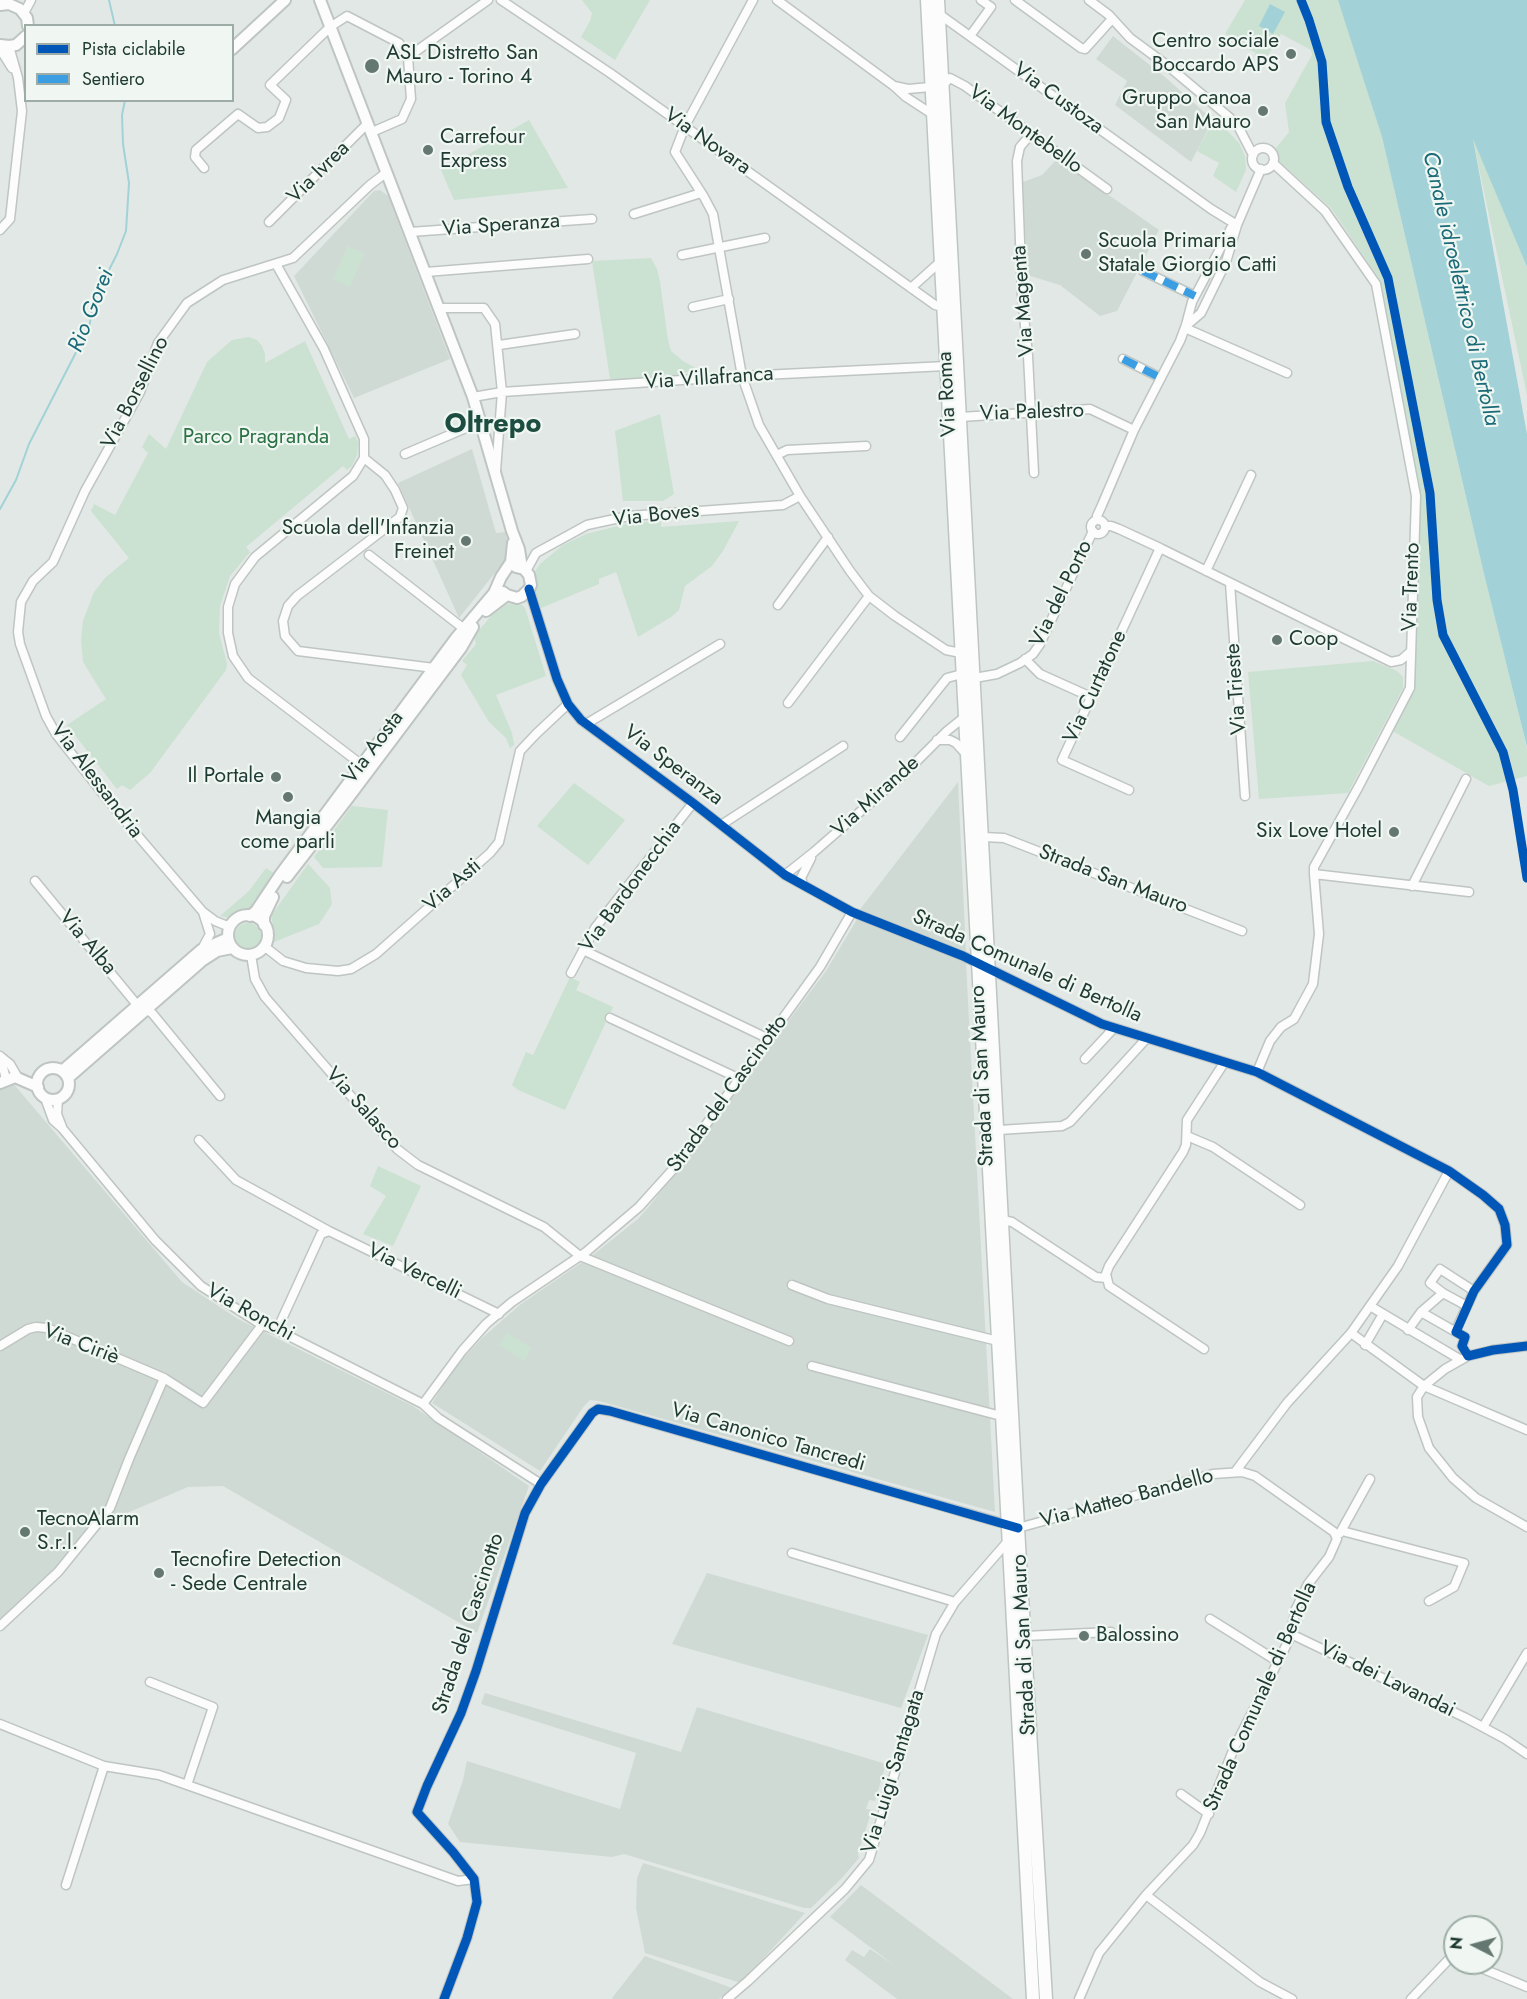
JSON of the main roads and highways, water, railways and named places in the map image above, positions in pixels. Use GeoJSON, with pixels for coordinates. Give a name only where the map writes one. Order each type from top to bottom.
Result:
{"type":"FeatureCollection","features":[{"type":"Feature","properties":{"kind":"main road","name":"Via Roma"},"geometry":{"type":"LineString","coordinates":[[927,0],[961,653],[975,710],[974,787]]}},
{"type":"Feature","properties":{"kind":"main road","name":"Via Roma"},"geometry":{"type":"LineString","coordinates":[[938,0],[939,14],[931,88],[960,417],[966,678],[964,718],[966,754],[974,787]]}},
{"type":"Feature","properties":{"kind":"main road","name":"Strada di San Mauro"},"geometry":{"type":"LineString","coordinates":[[974,787],[983,837],[999,1130],[997,1219],[1001,1416],[1025,1636],[1046,1999]]}},
{"type":"Feature","properties":{"kind":"main road","name":"Strada di San Mauro"},"geometry":{"type":"LineString","coordinates":[[974,787],[977,963],[997,1219],[1013,1527],[1010,1540],[1033,1999]]}},
{"type":"Feature","properties":{"kind":"water","name":"Canale idroelettrico di Bertolla"},"geometry":{"type":"Polygon","coordinates":[[[1338,0],[1527,0],[1527,267],[1473,139],[1527,434],[1527,747],[1484,574],[1382,137],[1338,0]]]}},
{"type":"Feature","properties":{"kind":"water"},"geometry":{"type":"Polygon","coordinates":[[[1270,4],[1285,12],[1273,34],[1259,26],[1270,4]]]}},
{"type":"Feature","properties":{"kind":"waterway","name":"Rio Gorei"},"geometry":{"type":"LineString","coordinates":[[109,0],[115,24]]}},
{"type":"Feature","properties":{"kind":"waterway","name":"Rio Gorei"},"geometry":{"type":"LineString","coordinates":[[0,509],[16,480],[29,444],[89,327],[95,298],[126,231],[129,183],[123,144],[122,115],[125,102]]}},
{"type":"Feature","properties":{"kind":"place","name":"Centro sociale Boccardo APS"},"geometry":{"type":"Point","coordinates":[1291,54]}},
{"type":"Feature","properties":{"kind":"place","name":"ASL Distretto San Mauro - Torino 4"},"geometry":{"type":"Point","coordinates":[372,66]}},
{"type":"Feature","properties":{"kind":"place","name":"Gruppo canoa San Mauro"},"geometry":{"type":"Point","coordinates":[1263,111]}},
{"type":"Feature","properties":{"kind":"place","name":"Carrefour Express"},"geometry":{"type":"Point","coordinates":[428,150]}},
{"type":"Feature","properties":{"kind":"place","name":"Scuola Primaria Statale Giorgio Catti"},"geometry":{"type":"Point","coordinates":[1086,254]}},
{"type":"Feature","properties":{"kind":"place","name":"Scuola dell'Infanzia Freinet"},"geometry":{"type":"Point","coordinates":[466,541]}},
{"type":"Feature","properties":{"kind":"place","name":"Coop"},"geometry":{"type":"Point","coordinates":[1277,640]}},
{"type":"Feature","properties":{"kind":"place","name":"Il Portale"},"geometry":{"type":"Point","coordinates":[276,777]}},
{"type":"Feature","properties":{"kind":"place","name":"Mangia come parli"},"geometry":{"type":"Point","coordinates":[288,797]}},
{"type":"Feature","properties":{"kind":"place","name":"Six Love Hotel"},"geometry":{"type":"Point","coordinates":[1394,832]}},
{"type":"Feature","properties":{"kind":"place","name":"TecnoAlarm S.r.l."},"geometry":{"type":"Point","coordinates":[25,1532]}},
{"type":"Feature","properties":{"kind":"place","name":"Tecnofire Detection - Sede Centrale"},"geometry":{"type":"Point","coordinates":[159,1573]}},
{"type":"Feature","properties":{"kind":"place","name":"Balossino"},"geometry":{"type":"Point","coordinates":[1084,1636]}},
{"type":"Feature","properties":{"kind":"district","name":"Oltrepo"},"geometry":{"type":"Point","coordinates":[493,425]}},
{"type":"Feature","properties":{"kind":"park label","name":"Parco Pragranda"},"geometry":{"type":"Point","coordinates":[256,438]}}]}
